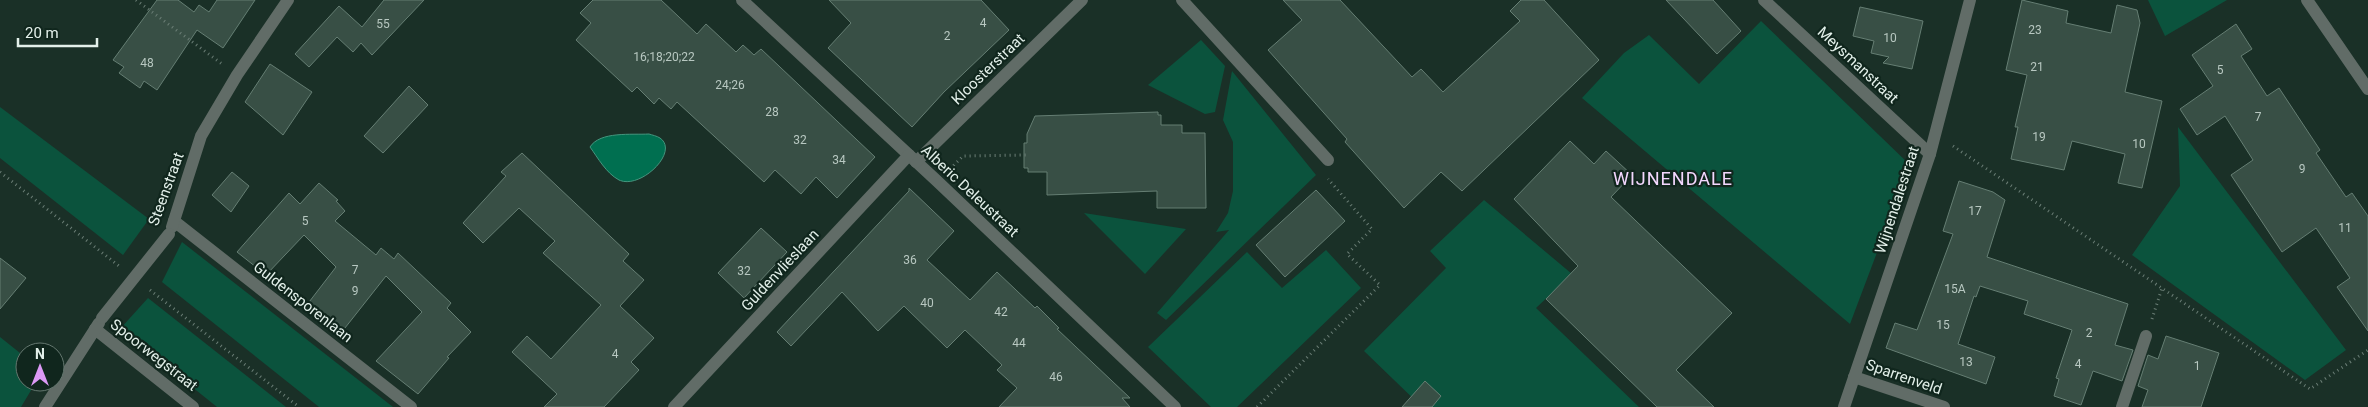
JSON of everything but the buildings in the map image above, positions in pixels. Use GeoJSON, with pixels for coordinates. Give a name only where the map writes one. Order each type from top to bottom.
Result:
{"type":"FeatureCollection","features":[{"type":"Feature","properties":{"kind":"street","name":"Steenstraat"},"geometry":{"type":"LineString","coordinates":[[45,407],[99,324],[169,234],[201,136],[237,75],[288,0]]}},
{"type":"Feature","properties":{"kind":"street","name":"Alberic Deleustraat"},"geometry":{"type":"LineString","coordinates":[[742,0],[937,181],[1175,407]]}},
{"type":"Feature","properties":{"kind":"street","name":"Kloosterstraat"},"geometry":{"type":"LineString","coordinates":[[913,159],[1082,0]]}},
{"type":"Feature","properties":{"kind":"street"},"geometry":{"type":"LineString","coordinates":[[1182,0],[1328,160]]}},
{"type":"Feature","properties":{"kind":"street","name":"Meysmanstraat"},"geometry":{"type":"LineString","coordinates":[[1764,0],[1930,154]]}},
{"type":"Feature","properties":{"kind":"street","name":"Wijnendalestraat"},"geometry":{"type":"LineString","coordinates":[[1844,407],[1930,154],[1970,0]]}},
{"type":"Feature","properties":{"kind":"street"},"geometry":{"type":"LineString","coordinates":[[2307,0],[2368,90]]}},
{"type":"Feature","properties":{"kind":"street","name":"Guldenvlieslaan"},"geometry":{"type":"LineString","coordinates":[[674,407],[913,159]]}},
{"type":"Feature","properties":{"kind":"street","name":"Guldensporenlaan"},"geometry":{"type":"LineString","coordinates":[[174,221],[411,407]]}},
{"type":"Feature","properties":{"kind":"street","name":"Spoorwegstraat"},"geometry":{"type":"LineString","coordinates":[[99,324],[193,407]]}},
{"type":"Feature","properties":{"kind":"street"},"geometry":{"type":"LineString","coordinates":[[2122,407],[2146,336]]}},
{"type":"Feature","properties":{"kind":"street","name":"Sparrenveld"},"geometry":{"type":"LineString","coordinates":[[1854,377],[1944,407]]}},
{"type":"Feature","properties":{"kind":"path"},"geometry":{"type":"LineString","coordinates":[[136,0],[237,75]]}},
{"type":"Feature","properties":{"kind":"path"},"geometry":{"type":"LineString","coordinates":[[1935,134],[2310,389],[2368,350]]}},
{"type":"Feature","properties":{"kind":"path"},"geometry":{"type":"LineString","coordinates":[[937,181],[963,156],[1027,155]]}},
{"type":"Feature","properties":{"kind":"path"},"geometry":{"type":"LineString","coordinates":[[1256,407],[1380,285],[1347,254],[1372,229],[1324,174],[1328,160]]}},
{"type":"Feature","properties":{"kind":"path"},"geometry":{"type":"LineString","coordinates":[[2146,336],[2162,288]]}},
{"type":"Feature","properties":{"kind":"shaded area"},"geometry":{"type":"Polygon","coordinates":[[[2148,0],[2227,0],[2165,36],[2148,0]]]}},
{"type":"Feature","properties":{"kind":"shaded area"},"geometry":{"type":"Polygon","coordinates":[[[1761,21],[1910,165],[1850,324],[1582,98],[1624,53],[1649,35],[1699,84],[1761,21]]]}},
{"type":"Feature","properties":{"kind":"shaded area"},"geometry":{"type":"Polygon","coordinates":[[[1201,40],[1225,66],[1215,112],[1205,114],[1148,85],[1201,40]]]}},
{"type":"Feature","properties":{"kind":"shaded area"},"geometry":{"type":"Polygon","coordinates":[[[1232,71],[1316,175],[1166,320],[1157,313],[1229,230],[1216,232],[1228,213],[1233,191],[1233,142],[1223,120],[1232,71]]]}},
{"type":"Feature","properties":{"kind":"shaded area"},"geometry":{"type":"Polygon","coordinates":[[[0,107],[149,219],[123,255],[0,158],[0,107]]]}},
{"type":"Feature","properties":{"kind":"shaded area"},"geometry":{"type":"Polygon","coordinates":[[[2178,127],[2346,350],[2305,380],[2132,255],[2180,186],[2178,127]]]}},
{"type":"Feature","properties":{"kind":"shaded area"},"geometry":{"type":"Polygon","coordinates":[[[649,134],[660,138],[665,144],[665,152],[655,168],[637,180],[628,182],[614,177],[590,147],[601,138],[609,136],[649,134]]]}},
{"type":"Feature","properties":{"kind":"shaded area"},"geometry":{"type":"Polygon","coordinates":[[[1484,200],[1572,274],[1536,308],[1639,407],[1422,407],[1364,351],[1446,268],[1430,251],[1484,200]]]}},
{"type":"Feature","properties":{"kind":"shaded area"},"geometry":{"type":"Polygon","coordinates":[[[1084,213],[1186,229],[1145,274],[1084,213]]]}},
{"type":"Feature","properties":{"kind":"shaded area"},"geometry":{"type":"Polygon","coordinates":[[[182,242],[393,407],[319,407],[162,282],[182,242]]]}},
{"type":"Feature","properties":{"kind":"shaded area"},"geometry":{"type":"Polygon","coordinates":[[[1326,250],[1361,288],[1237,407],[1211,407],[1148,347],[1247,252],[1282,288],[1326,250]]]}},
{"type":"Feature","properties":{"kind":"shaded area"},"geometry":{"type":"Polygon","coordinates":[[[148,298],[286,407],[217,407],[120,329],[148,298]]]}},
{"type":"Feature","properties":{"kind":"shaded area"},"geometry":{"type":"Polygon","coordinates":[[[0,337],[15,349],[15,392],[30,392],[21,407],[0,407],[0,337]]]}},
{"type":"Feature","properties":{"kind":"district","name":"WIJNENDALE"},"geometry":{"type":"Point","coordinates":[1673,179]}}]}
